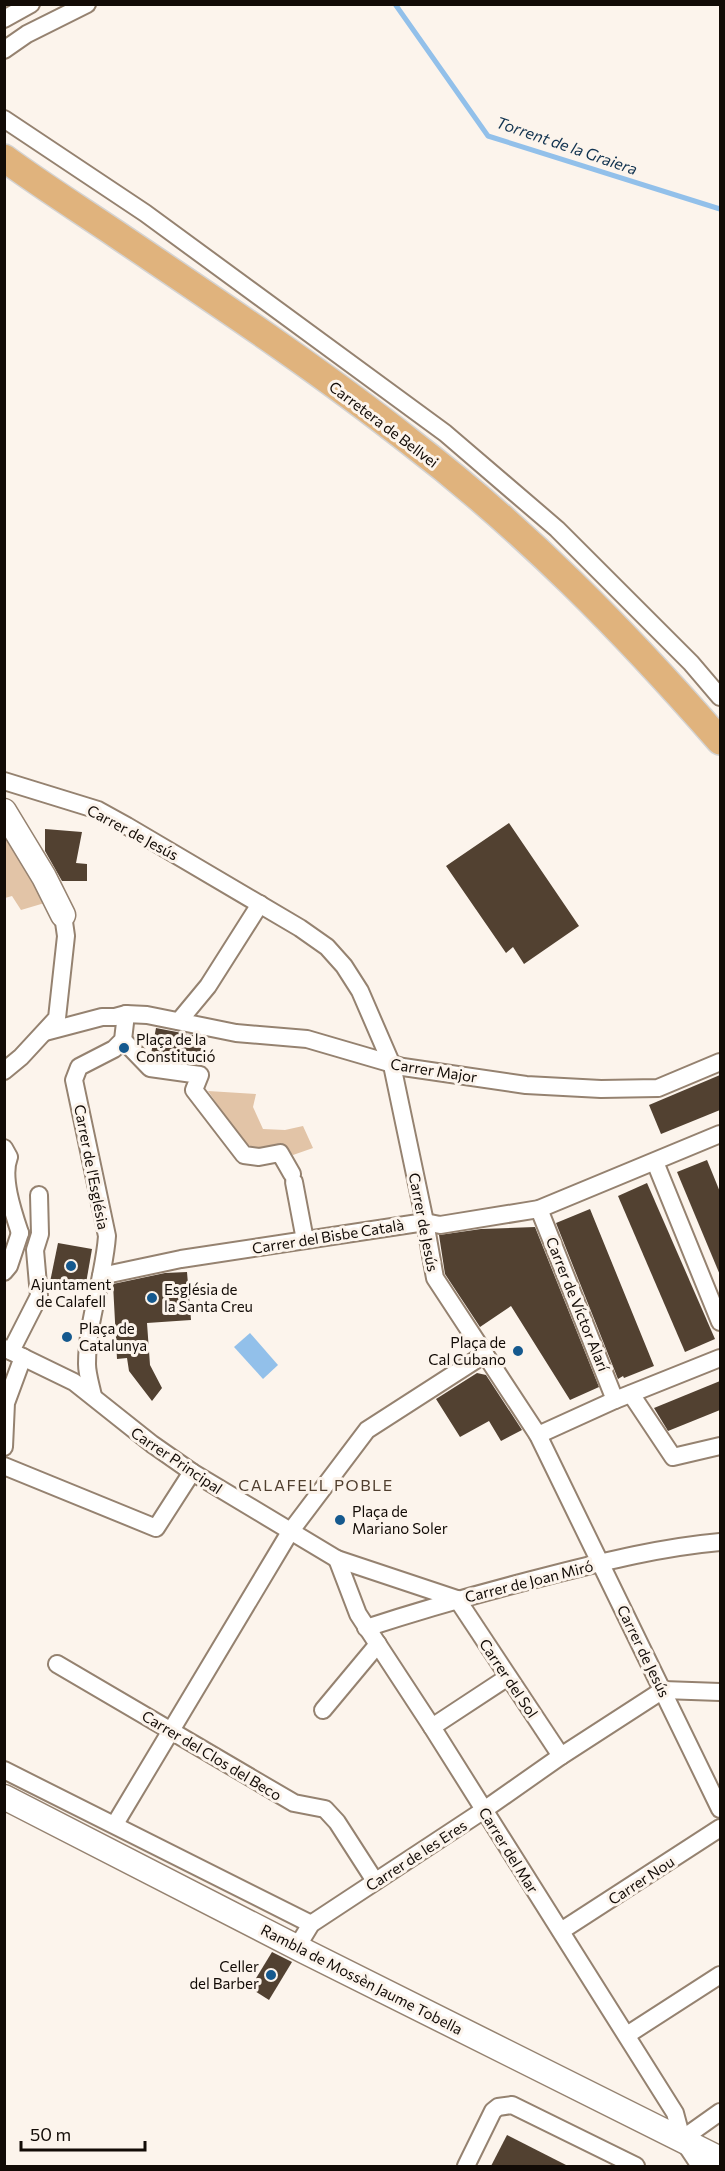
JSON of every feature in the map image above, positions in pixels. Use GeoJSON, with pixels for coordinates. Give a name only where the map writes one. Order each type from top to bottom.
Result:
{"type":"FeatureCollection","features":[{"type":"Feature","properties":{"kind":"main road","name":"Carretera de Bellvei"},"geometry":{"type":"LineString","coordinates":[[4,158],[312,368],[410,441],[515,530],[573,583],[658,670],[720,741]]}},
{"type":"Feature","properties":{"kind":"street"},"geometry":{"type":"LineString","coordinates":[[4,19],[31,4]]}},
{"type":"Feature","properties":{"kind":"street"},"geometry":{"type":"LineString","coordinates":[[4,50],[27,34],[87,4]]}},
{"type":"Feature","properties":{"kind":"street"},"geometry":{"type":"LineString","coordinates":[[4,119],[146,213],[445,433],[556,529],[691,663],[720,697]]}},
{"type":"Feature","properties":{"kind":"street","name":"Carrer de Jesús"},"geometry":{"type":"LineString","coordinates":[[4,780],[98,810],[260,904],[327,947],[344,966],[360,991],[392,1065],[435,1278],[538,1435],[720,1809]]}},
{"type":"Feature","properties":{"kind":"street"},"geometry":{"type":"LineString","coordinates":[[4,811],[44,877],[63,915],[66,936],[57,1018],[21,1057],[4,1071]]}},
{"type":"Feature","properties":{"kind":"street"},"geometry":{"type":"LineString","coordinates":[[179,1021],[208,986],[260,904]]}},
{"type":"Feature","properties":{"kind":"street"},"geometry":{"type":"LineString","coordinates":[[45,1032],[102,1017],[126,1014],[123,1040],[150,1068],[200,1075],[194,1090],[244,1155],[259,1157],[280,1153],[293,1178],[305,1240]]}},
{"type":"Feature","properties":{"kind":"street","name":"Carrer Major"},"geometry":{"type":"LineString","coordinates":[[126,1014],[147,1015],[236,1033],[307,1039],[392,1065],[526,1085],[601,1089],[658,1088],[720,1062]]}},
{"type":"Feature","properties":{"kind":"street","name":"Carrer de l'Església"},"geometry":{"type":"LineString","coordinates":[[93,1396],[87,1365],[90,1331],[106,1236],[74,1080],[79,1067],[114,1049],[123,1040]]}},
{"type":"Feature","properties":{"kind":"street","name":"Carrer del Bisbe Català"},"geometry":{"type":"LineString","coordinates":[[101,1276],[181,1259],[305,1240],[425,1222],[440,1225],[539,1209],[720,1134]]}},
{"type":"Feature","properties":{"kind":"street"},"geometry":{"type":"LineString","coordinates":[[4,1148],[9,1157],[5,1168],[20,1233],[9,1266],[4,1272]]}},
{"type":"Feature","properties":{"kind":"street"},"geometry":{"type":"LineString","coordinates":[[656,1161],[720,1322]]}},
{"type":"Feature","properties":{"kind":"street"},"geometry":{"type":"LineString","coordinates":[[4,1447],[6,1403],[13,1352],[39,1296],[35,1250],[40,1234],[39,1195]]}},
{"type":"Feature","properties":{"kind":"street","name":"Carrer de Víctor Alarí"},"geometry":{"type":"LineString","coordinates":[[539,1209],[623,1397],[673,1457],[720,1446]]}},
{"type":"Feature","properties":{"kind":"street"},"geometry":{"type":"LineString","coordinates":[[20,1233],[40,1234]]}},
{"type":"Feature","properties":{"kind":"street","name":"Carrer Principal"},"geometry":{"type":"LineString","coordinates":[[13,1352],[74,1382],[109,1411],[192,1472],[337,1559],[457,1599]]}},
{"type":"Feature","properties":{"kind":"street"},"geometry":{"type":"LineString","coordinates":[[115,1824],[290,1532],[367,1430],[485,1354]]}},
{"type":"Feature","properties":{"kind":"street"},"geometry":{"type":"LineString","coordinates":[[538,1435],[623,1397],[720,1358]]}},
{"type":"Feature","properties":{"kind":"street"},"geometry":{"type":"LineString","coordinates":[[4,1466],[156,1528],[192,1472]]}},
{"type":"Feature","properties":{"kind":"street","name":"Carrer de Joan Miró"},"geometry":{"type":"LineString","coordinates":[[366,1628],[457,1599],[601,1563],[675,1547],[720,1542]]}},
{"type":"Feature","properties":{"kind":"street","name":"Carrer del Mar"},"geometry":{"type":"LineString","coordinates":[[337,1559],[358,1614],[366,1628],[432,1727],[675,2113],[682,2139],[700,2166]]}},
{"type":"Feature","properties":{"kind":"street","name":"Carrer del Sol"},"geometry":{"type":"LineString","coordinates":[[457,1599],[561,1756]]}},
{"type":"Feature","properties":{"kind":"street"},"geometry":{"type":"LineString","coordinates":[[323,1710],[378,1644]]}},
{"type":"Feature","properties":{"kind":"street","name":"Carrer del Clos del Beco"},"geometry":{"type":"LineString","coordinates":[[57,1664],[294,1803],[325,1809],[337,1822],[375,1881]]}},
{"type":"Feature","properties":{"kind":"street"},"geometry":{"type":"LineString","coordinates":[[432,1727],[508,1677]]}},
{"type":"Feature","properties":{"kind":"street"},"geometry":{"type":"LineString","coordinates":[[663,1690],[720,1692]]}},
{"type":"Feature","properties":{"kind":"street","name":"Carrer de les Eres"},"geometry":{"type":"LineString","coordinates":[[297,1947],[310,1924],[663,1690]]}},
{"type":"Feature","properties":{"kind":"street","name":"Rambla de Mossèn Jaume Tobella"},"geometry":{"type":"LineString","coordinates":[[4,1770],[310,1924]]}},
{"type":"Feature","properties":{"kind":"street","name":"Rambla de Mossèn Jaume Tobella"},"geometry":{"type":"LineString","coordinates":[[4,1797],[297,1947],[720,2158]]}},
{"type":"Feature","properties":{"kind":"street","name":"Carrer Nou"},"geometry":{"type":"LineString","coordinates":[[561,1931],[720,1828]]}},
{"type":"Feature","properties":{"kind":"street"},"geometry":{"type":"LineString","coordinates":[[629,2039],[720,1975]]}},
{"type":"Feature","properties":{"kind":"street"},"geometry":{"type":"LineString","coordinates":[[466,2166],[493,2111],[498,2107],[512,2105],[636,2166]]}},
{"type":"Feature","properties":{"kind":"street"},"geometry":{"type":"LineString","coordinates":[[682,2139],[720,2112]]}},
{"type":"Feature","properties":{"kind":"shaded area"},"geometry":{"type":"Polygon","coordinates":[[[8,837],[48,902],[21,910],[12,896],[5,898],[4,842],[8,837]]]}},
{"type":"Feature","properties":{"kind":"shaded area"},"geometry":{"type":"Polygon","coordinates":[[[208,1091],[256,1094],[253,1107],[263,1129],[285,1130],[303,1126],[313,1148],[293,1155],[281,1143],[262,1150],[245,1144],[208,1091]]]}},
{"type":"Feature","properties":{"kind":"water"},"geometry":{"type":"Polygon","coordinates":[[[250,1333],[278,1365],[263,1379],[234,1347],[250,1333]]]}},
{"type":"Feature","properties":{"kind":"building"},"geometry":{"type":"Polygon","coordinates":[[[509,823],[579,926],[524,964],[513,947],[506,953],[446,866],[509,823]]]}},
{"type":"Feature","properties":{"kind":"building"},"geometry":{"type":"Polygon","coordinates":[[[45,829],[82,832],[76,863],[87,864],[87,881],[62,881],[45,851],[45,829]]]}},
{"type":"Feature","properties":{"kind":"building"},"geometry":{"type":"Polygon","coordinates":[[[156,1028],[203,1037],[199,1064],[155,1058],[151,1054],[156,1028]]]}},
{"type":"Feature","properties":{"kind":"building"},"geometry":{"type":"Polygon","coordinates":[[[720,1075],[720,1110],[661,1134],[649,1105],[720,1075]]]}},
{"type":"Feature","properties":{"kind":"building"},"geometry":{"type":"Polygon","coordinates":[[[707,1160],[720,1192],[720,1275],[677,1172],[707,1160]]]}},
{"type":"Feature","properties":{"kind":"building"},"geometry":{"type":"Polygon","coordinates":[[[647,1183],[715,1339],[685,1352],[618,1196],[647,1183]]]}},
{"type":"Feature","properties":{"kind":"building"},"geometry":{"type":"Polygon","coordinates":[[[590,1209],[654,1366],[624,1378],[623,1376],[618,1379],[556,1223],[590,1209]]]}},
{"type":"Feature","properties":{"kind":"building"},"geometry":{"type":"Polygon","coordinates":[[[535,1227],[599,1387],[570,1400],[511,1306],[480,1327],[445,1274],[439,1235],[481,1229],[535,1227]]]}},
{"type":"Feature","properties":{"kind":"building","name":"Ajuntament de Calafell"},"geometry":{"type":"Polygon","coordinates":[[[58,1243],[92,1249],[85,1289],[50,1282],[58,1243]]]}},
{"type":"Feature","properties":{"kind":"building","name":"Església de la Santa Creu"},"geometry":{"type":"Polygon","coordinates":[[[187,1272],[191,1320],[147,1323],[150,1365],[162,1388],[152,1401],[129,1371],[127,1358],[117,1359],[113,1284],[165,1273],[187,1272]]]}},
{"type":"Feature","properties":{"kind":"building"},"geometry":{"type":"Polygon","coordinates":[[[477,1373],[486,1375],[522,1430],[501,1441],[489,1421],[460,1437],[436,1399],[477,1373]]]}},
{"type":"Feature","properties":{"kind":"building"},"geometry":{"type":"Polygon","coordinates":[[[720,1381],[720,1410],[668,1431],[654,1408],[720,1381]]]}},
{"type":"Feature","properties":{"kind":"building","name":"Celler del Barber"},"geometry":{"type":"Polygon","coordinates":[[[272,1952],[292,1962],[269,2000],[250,1988],[272,1952]]]}},
{"type":"Feature","properties":{"kind":"building"},"geometry":{"type":"Polygon","coordinates":[[[507,2135],[568,2166],[491,2166],[507,2135]]]}},
{"type":"Feature","properties":{"kind":"waterway","name":"Torrent de la Graiera"},"geometry":{"type":"LineString","coordinates":[[395,4],[488,136],[720,209]]}},
{"type":"Feature","properties":{"kind":"place","name":"Plaça de la Constitució"},"geometry":{"type":"Point","coordinates":[124,1048]}},
{"type":"Feature","properties":{"kind":"place","name":"Ajuntament de Calafell"},"geometry":{"type":"Point","coordinates":[71,1266]}},
{"type":"Feature","properties":{"kind":"place","name":"Església de la Santa Creu"},"geometry":{"type":"Point","coordinates":[152,1298]}},
{"type":"Feature","properties":{"kind":"place","name":"Plaça de Catalunya"},"geometry":{"type":"Point","coordinates":[67,1337]}},
{"type":"Feature","properties":{"kind":"place","name":"Plaça de Cal Cubano"},"geometry":{"type":"Point","coordinates":[518,1351]}},
{"type":"Feature","properties":{"kind":"place","name":"Plaça de Mariano Soler"},"geometry":{"type":"Point","coordinates":[340,1520]}},
{"type":"Feature","properties":{"kind":"place","name":"Celler del Barber"},"geometry":{"type":"Point","coordinates":[271,1975]}},
{"type":"Feature","properties":{"kind":"district","name":"CALAFELL POBLE"},"geometry":{"type":"Point","coordinates":[316,1484]}}]}
